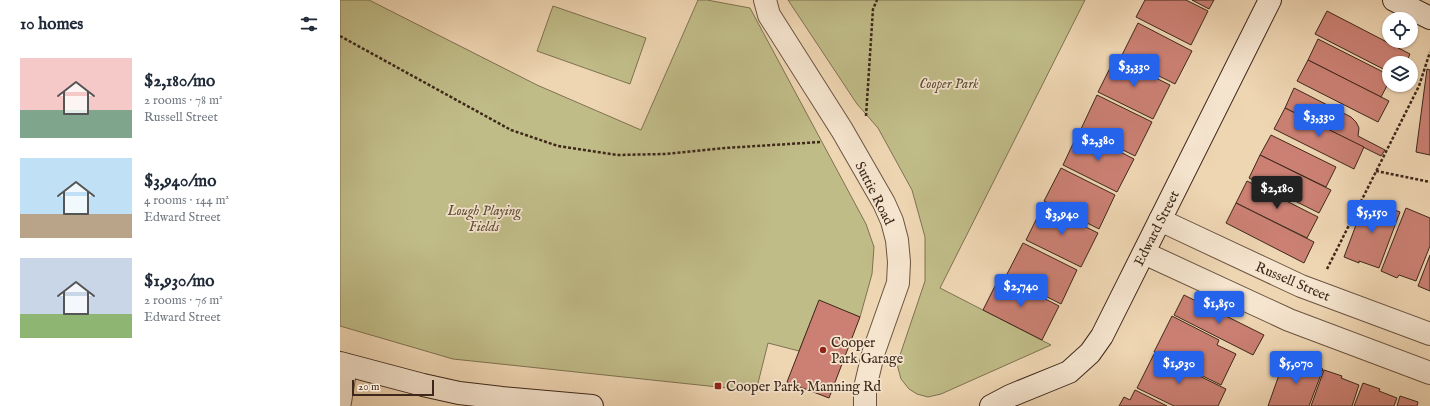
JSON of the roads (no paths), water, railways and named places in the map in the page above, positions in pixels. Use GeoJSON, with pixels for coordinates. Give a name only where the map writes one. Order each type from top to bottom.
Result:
{"type":"FeatureCollection","features":[{"type":"Feature","properties":{"kind":"street","name":"Suttie Road"},"geometry":{"type":"LineString","coordinates":[[765,0],[768,15],[842,130],[884,203],[892,220],[897,240],[899,262],[898,282],[873,354],[865,388],[864,406]]}},
{"type":"Feature","properties":{"kind":"street","name":"Edward Street"},"geometry":{"type":"LineString","coordinates":[[990,406],[1010,396],[1069,372],[1090,353],[1102,336],[1270,0]]}},
{"type":"Feature","properties":{"kind":"street"},"geometry":{"type":"LineString","coordinates":[[1394,0],[1430,18]]}},
{"type":"Feature","properties":{"kind":"street","name":"Russell Street"},"geometry":{"type":"LineString","coordinates":[[1160,220],[1301,286],[1430,334]]}},
{"type":"Feature","properties":{"kind":"street"},"geometry":{"type":"LineString","coordinates":[[1144,253],[1289,320],[1430,373]]}},
{"type":"Feature","properties":{"kind":"street"},"geometry":{"type":"LineString","coordinates":[[340,402],[343,364],[459,393],[592,406]]}},
{"type":"Feature","properties":{"kind":"place","name":"Cooper Park Garage"},"geometry":{"type":"Point","coordinates":[823,350]}},
{"type":"Feature","properties":{"kind":"place","name":"Cooper Park, Manning Rd"},"geometry":{"type":"Point","coordinates":[718,386]}},
{"type":"Feature","properties":{"kind":"park label","name":"Cooper Park"},"geometry":{"type":"Point","coordinates":[949,83]}},
{"type":"Feature","properties":{"kind":"park label","name":"Lough Playing Fields"},"geometry":{"type":"Point","coordinates":[484,218]}}]}
